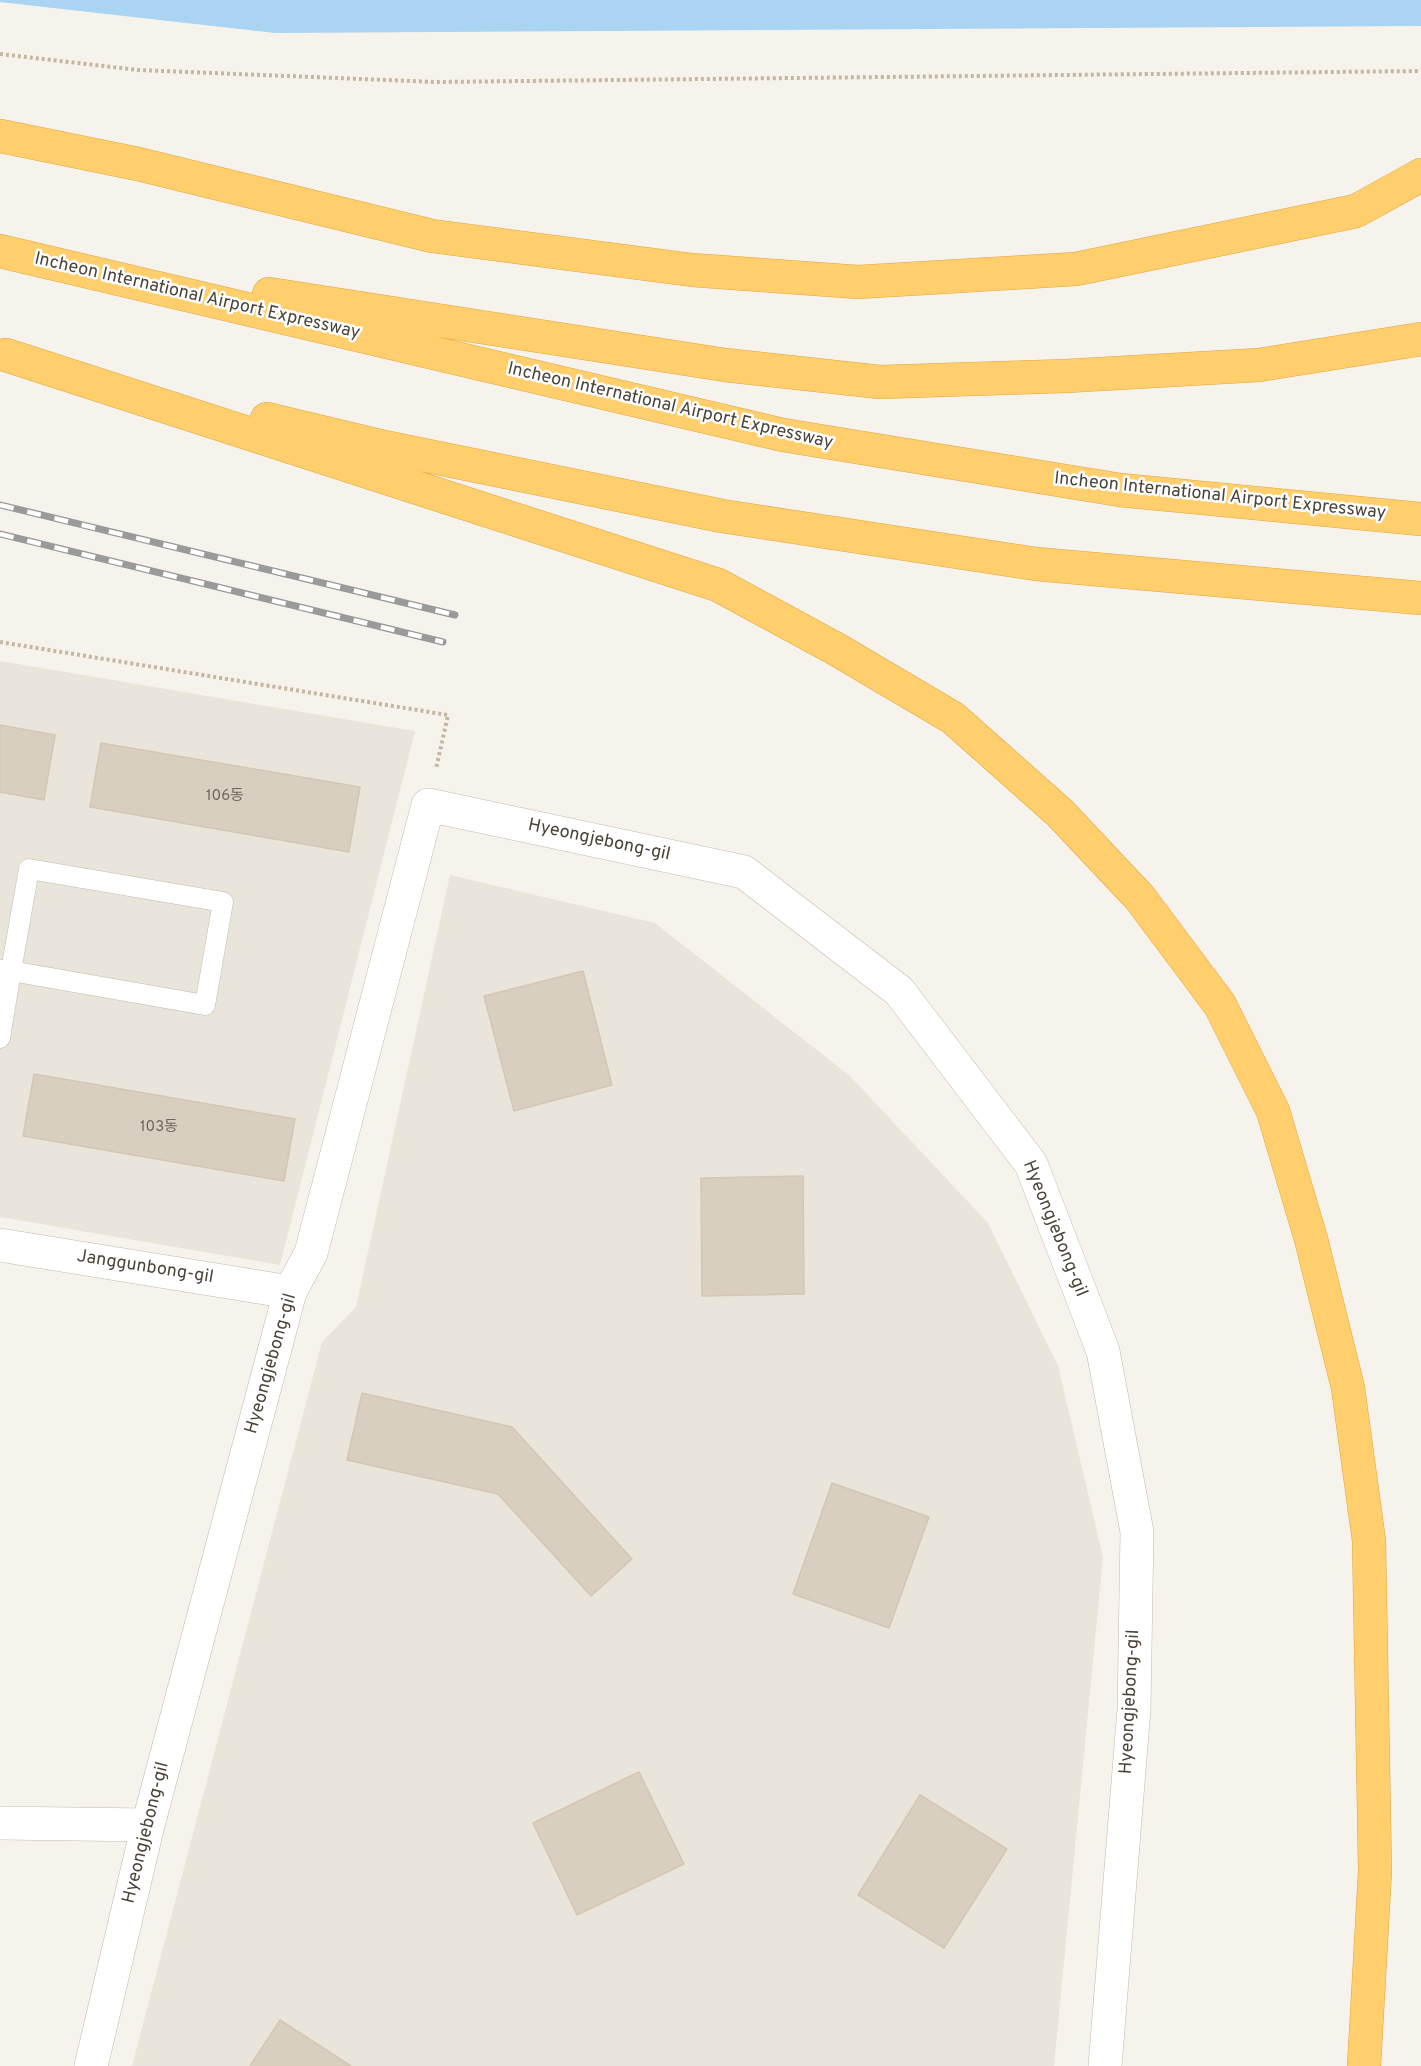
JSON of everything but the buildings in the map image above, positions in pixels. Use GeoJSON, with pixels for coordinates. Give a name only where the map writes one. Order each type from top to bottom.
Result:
{"type":"FeatureCollection","features":[{"type":"Feature","properties":{"kind":"highway"},"geometry":{"type":"LineString","coordinates":[[0,136],[138,164],[432,236],[692,270],[858,282],[1076,269],[1356,211],[1421,175]]}},
{"type":"Feature","properties":{"kind":"highway","name":"Incheon International Airport Expressway"},"geometry":{"type":"LineString","coordinates":[[0,251],[783,435],[1120,490],[1421,519]]}},
{"type":"Feature","properties":{"kind":"highway"},"geometry":{"type":"LineString","coordinates":[[33,259],[725,366],[880,382],[1066,376],[1259,366],[1421,339]]}},
{"type":"Feature","properties":{"kind":"highway"},"geometry":{"type":"LineString","coordinates":[[3,354],[384,447],[722,516],[1036,564],[1421,598]]}},
{"type":"Feature","properties":{"kind":"highway"},"geometry":{"type":"LineString","coordinates":[[3,354],[718,585],[836,649],[953,718],[1060,813],[1140,898],[1220,1005],[1273,1111],[1311,1239],[1348,1388],[1370,1553],[1375,1871],[1364,2066]]}},
{"type":"Feature","properties":{"kind":"street","name":"Hyeongjebong-gil"},"geometry":{"type":"LineString","coordinates":[[91,2066],[148,1825],[290,1292],[311,1252],[428,805],[744,872],[899,992],[1031,1164],[1103,1351],[1137,1532],[1134,1709],[1105,2066]]}},
{"type":"Feature","properties":{"kind":"street","name":"Janggunbong-gil"},"geometry":{"type":"LineString","coordinates":[[0,1245],[290,1292]]}},
{"type":"Feature","properties":{"kind":"street"},"geometry":{"type":"LineString","coordinates":[[0,1823],[148,1825]]}},
{"type":"Feature","properties":{"kind":"lane"},"geometry":{"type":"LineString","coordinates":[[0,1038],[6,970],[29,869],[223,902],[205,1005],[6,970]]}},
{"type":"Feature","properties":{"kind":"path"},"geometry":{"type":"LineString","coordinates":[[0,54],[138,70],[436,82],[1421,71]]}},
{"type":"Feature","properties":{"kind":"path"},"geometry":{"type":"LineString","coordinates":[[0,642],[448,715],[428,805]]}},
{"type":"Feature","properties":{"kind":"shaded area"},"geometry":{"type":"Polygon","coordinates":[[[0,661],[415,731],[280,1265],[0,1217],[0,661]]]}},
{"type":"Feature","properties":{"kind":"shaded area"},"geometry":{"type":"Polygon","coordinates":[[[450,875],[655,923],[850,1076],[988,1223],[1058,1366],[1103,1557],[1054,2066],[132,2066],[322,1342],[356,1307],[450,875]]]}},
{"type":"Feature","properties":{"kind":"water"},"geometry":{"type":"Polygon","coordinates":[[[0,0],[1421,0],[1421,26],[275,33],[0,2],[0,0]]]}},
{"type":"Feature","properties":{"kind":"railway"},"geometry":{"type":"LineString","coordinates":[[0,505],[455,615]]}},
{"type":"Feature","properties":{"kind":"railway"},"geometry":{"type":"LineString","coordinates":[[0,534],[443,642]]}}]}
